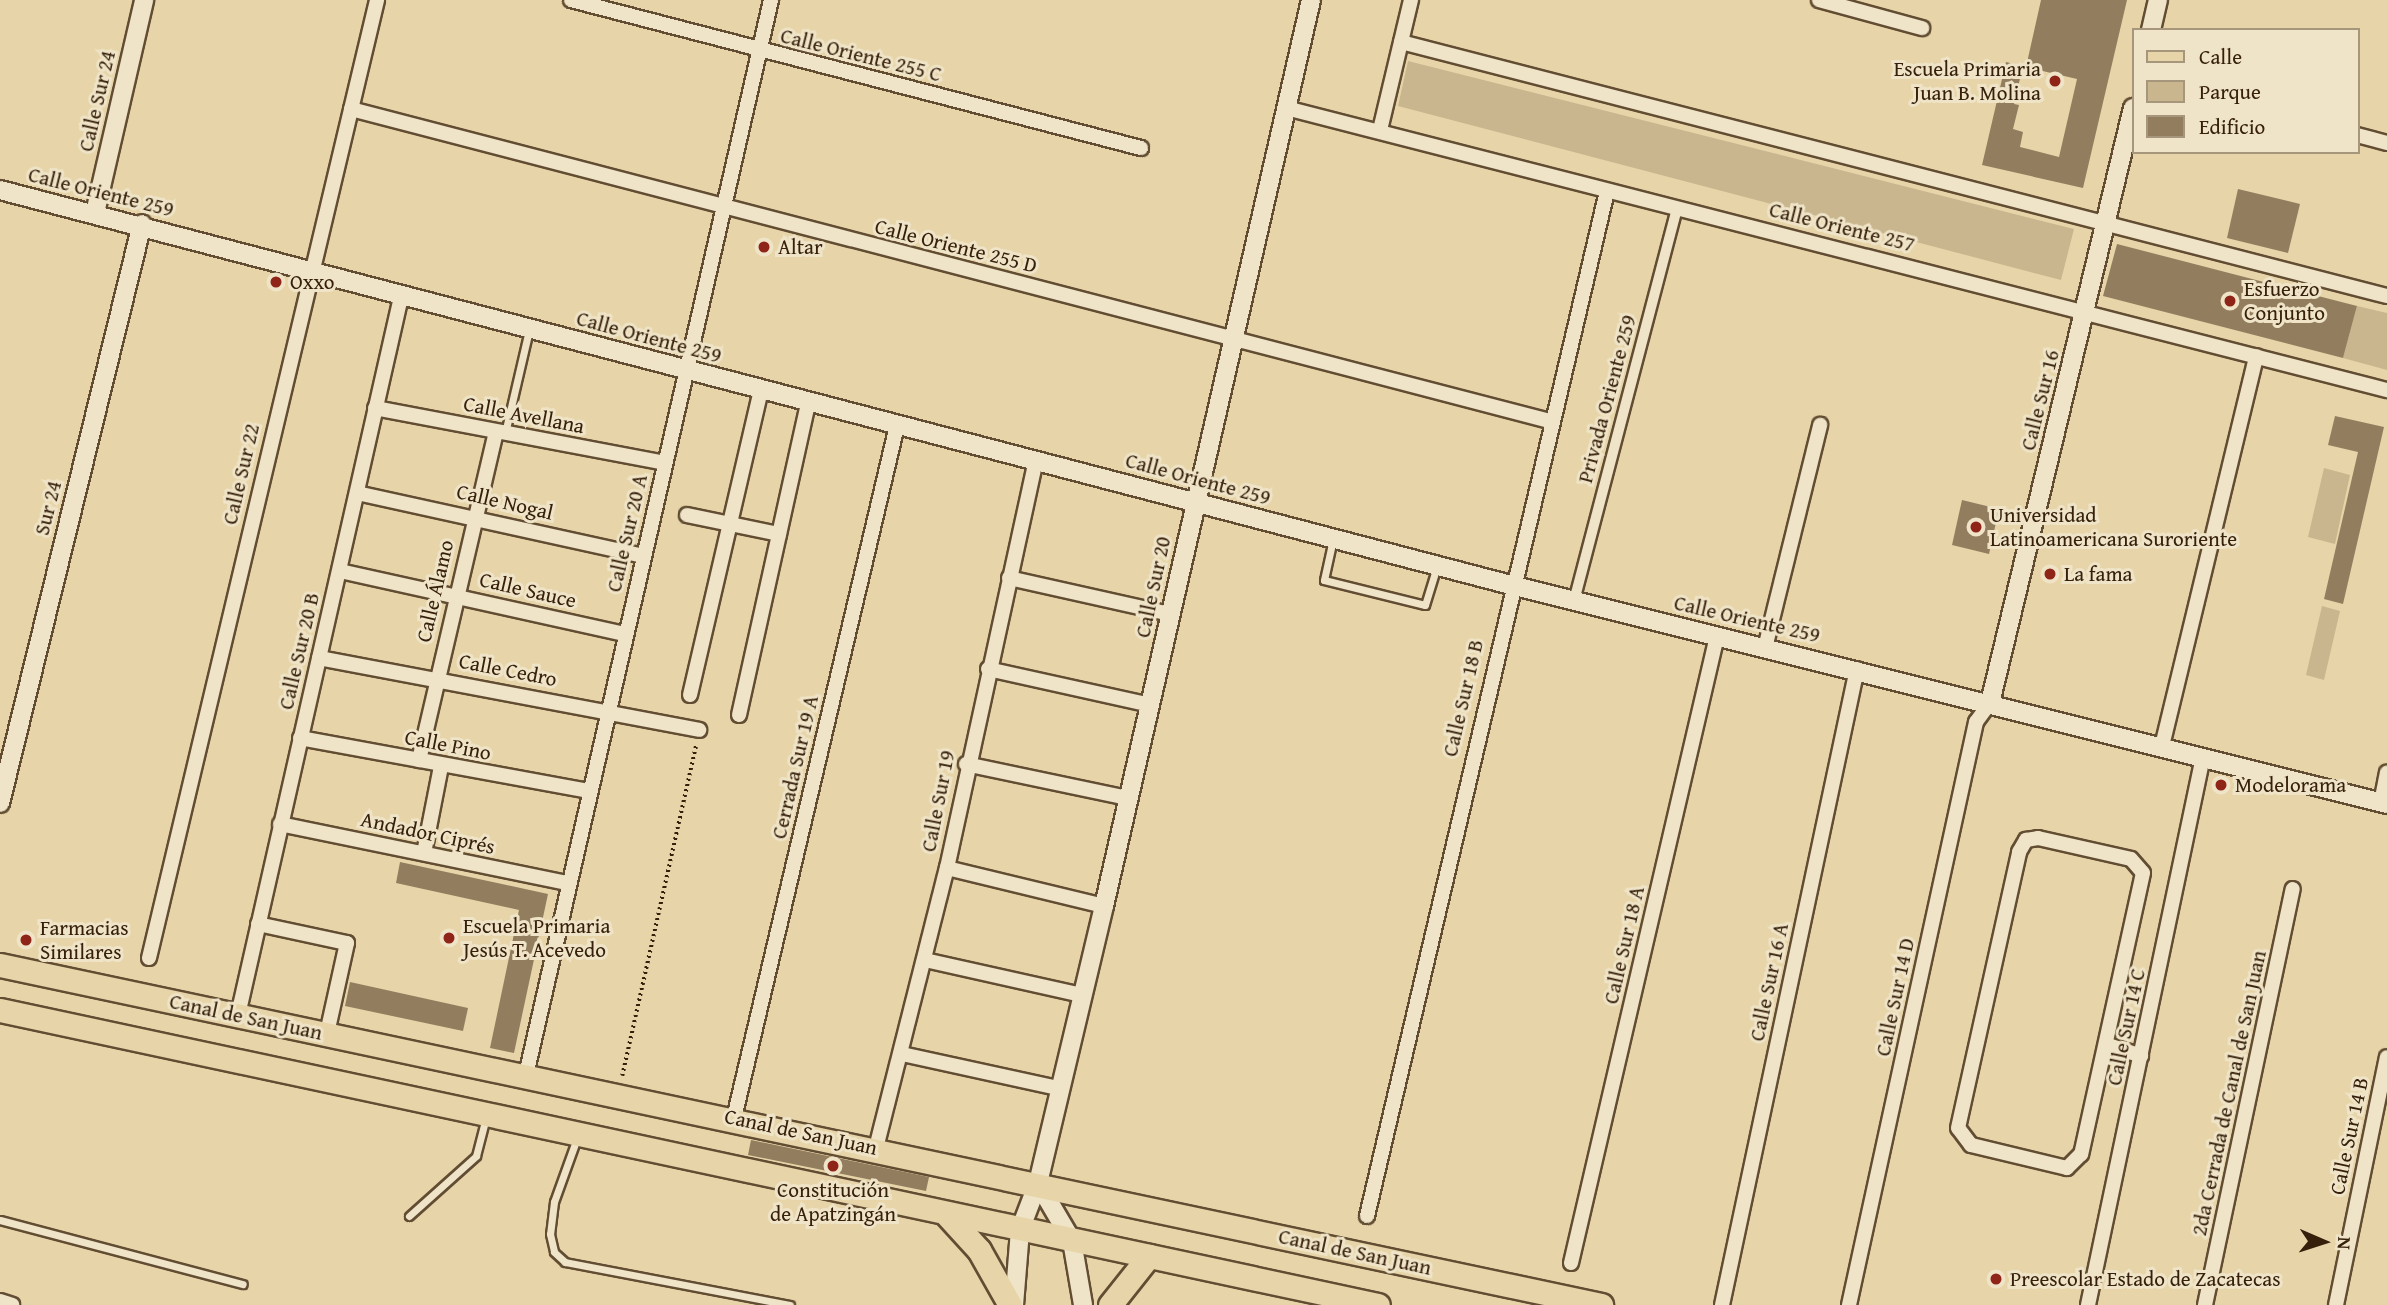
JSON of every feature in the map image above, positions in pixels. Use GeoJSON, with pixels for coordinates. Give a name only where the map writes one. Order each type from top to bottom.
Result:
{"type":"FeatureCollection","features":[{"type":"Feature","properties":{"kind":"main road","name":"Canal de San Juan"},"geometry":{"type":"LineString","coordinates":[[0,965],[876,1148],[1601,1305]]}},
{"type":"Feature","properties":{"kind":"main road"},"geometry":{"type":"LineString","coordinates":[[0,1010],[577,1137],[1149,1256],[1365,1304]]}},
{"type":"Feature","properties":{"kind":"main road"},"geometry":{"type":"LineString","coordinates":[[946,1214],[979,1250],[1012,1305]]}},
{"type":"Feature","properties":{"kind":"main road"},"geometry":{"type":"LineString","coordinates":[[1110,1305],[1149,1256]]}},
{"type":"Feature","properties":{"kind":"street","name":"Calle Sur 24"},"geometry":{"type":"LineString","coordinates":[[95,213],[144,0]]}},
{"type":"Feature","properties":{"kind":"street","name":"Calle Sur 22"},"geometry":{"type":"LineString","coordinates":[[149,958],[377,0]]}},
{"type":"Feature","properties":{"kind":"street","name":"Calle Oriente 255 C"},"geometry":{"type":"LineString","coordinates":[[572,0],[759,51],[1141,148]]}},
{"type":"Feature","properties":{"kind":"street","name":"Calle Sur 20 A"},"geometry":{"type":"LineString","coordinates":[[526,1075],[606,710],[644,556],[771,0]]}},
{"type":"Feature","properties":{"kind":"street","name":"Calle Sur 20"},"geometry":{"type":"LineString","coordinates":[[1012,1305],[1020,1230],[1038,1183],[1058,1088],[1104,906],[1311,0]]}},
{"type":"Feature","properties":{"kind":"street"},"geometry":{"type":"LineString","coordinates":[[1380,130],[1411,0]]}},
{"type":"Feature","properties":{"kind":"street"},"geometry":{"type":"LineString","coordinates":[[1819,0],[1922,28]]}},
{"type":"Feature","properties":{"kind":"street"},"geometry":{"type":"LineString","coordinates":[[2151,28],[2158,0]]}},
{"type":"Feature","properties":{"kind":"street"},"geometry":{"type":"LineString","coordinates":[[1401,42],[2387,296]]}},
{"type":"Feature","properties":{"kind":"street","name":"Calle Oriente 257"},"geometry":{"type":"LineString","coordinates":[[1286,108],[2085,310],[2387,390]]}},
{"type":"Feature","properties":{"kind":"street","name":"Calle Oriente 255 D"},"geometry":{"type":"LineString","coordinates":[[351,109],[724,209],[1550,421]]}},
{"type":"Feature","properties":{"kind":"street","name":"Calle Sur 16"},"geometry":{"type":"LineString","coordinates":[[1990,703],[2132,112]]}},
{"type":"Feature","properties":{"kind":"street"},"geometry":{"type":"LineString","coordinates":[[2359,136],[2387,143]]}},
{"type":"Feature","properties":{"kind":"street","name":"Calle Oriente 259"},"geometry":{"type":"LineString","coordinates":[[0,190],[142,224],[310,274],[1195,500],[1574,601],[1857,669],[2384,804]]}},
{"type":"Feature","properties":{"kind":"street","name":"Calle Sur 18 B"},"geometry":{"type":"LineString","coordinates":[[1367,1216],[1511,584],[1607,191]]}},
{"type":"Feature","properties":{"kind":"street","name":"Privada Oriente 259"},"geometry":{"type":"LineString","coordinates":[[1574,601],[1677,208]]}},
{"type":"Feature","properties":{"kind":"street","name":"Sur 24"},"geometry":{"type":"LineString","coordinates":[[0,803],[142,224]]}},
{"type":"Feature","properties":{"kind":"street","name":"Calle Sur 20 B"},"geometry":{"type":"LineString","coordinates":[[238,1015],[401,297]]}},
{"type":"Feature","properties":{"kind":"street"},"geometry":{"type":"LineString","coordinates":[[2162,747],[2256,356]]}},
{"type":"Feature","properties":{"kind":"street"},"geometry":{"type":"LineString","coordinates":[[690,695],[761,391]]}},
{"type":"Feature","properties":{"kind":"street"},"geometry":{"type":"LineString","coordinates":[[739,715],[808,403]]}},
{"type":"Feature","properties":{"kind":"street","name":"Calle Avellana"},"geometry":{"type":"LineString","coordinates":[[375,408],[664,463]]}},
{"type":"Feature","properties":{"kind":"street"},"geometry":{"type":"LineString","coordinates":[[1765,648],[1820,425]]}},
{"type":"Feature","properties":{"kind":"street","name":"Cerrada Sur 19 A"},"geometry":{"type":"LineString","coordinates":[[734,1118],[897,426]]}},
{"type":"Feature","properties":{"kind":"street","name":"Calle Álamo"},"geometry":{"type":"LineString","coordinates":[[419,760],[474,515],[500,432]]}},
{"type":"Feature","properties":{"kind":"street","name":"Calle Sur 19"},"geometry":{"type":"LineString","coordinates":[[876,1148],[947,868],[967,764],[1036,461]]}},
{"type":"Feature","properties":{"kind":"street","name":"Calle Nogal"},"geometry":{"type":"LineString","coordinates":[[357,493],[474,515],[644,556]]}},
{"type":"Feature","properties":{"kind":"street"},"geometry":{"type":"LineString","coordinates":[[687,515],[779,534]]}},
{"type":"Feature","properties":{"kind":"street","name":"Calle Sauce"},"geometry":{"type":"LineString","coordinates":[[340,571],[625,634]]}},
{"type":"Feature","properties":{"kind":"street"},"geometry":{"type":"LineString","coordinates":[[1009,578],[1170,614]]}},
{"type":"Feature","properties":{"kind":"street","name":"Calle Sur 18 A"},"geometry":{"type":"LineString","coordinates":[[1571,1263],[1717,636]]}},
{"type":"Feature","properties":{"kind":"street","name":"Calle Cedro"},"geometry":{"type":"LineString","coordinates":[[319,658],[606,710],[699,730]]}},
{"type":"Feature","properties":{"kind":"street"},"geometry":{"type":"LineString","coordinates":[[988,669],[1150,705]]}},
{"type":"Feature","properties":{"kind":"street","name":"Calle Sur 16 A"},"geometry":{"type":"LineString","coordinates":[[1722,1305],[1857,669]]}},
{"type":"Feature","properties":{"kind":"street","name":"Calle Sur 14 D"},"geometry":{"type":"LineString","coordinates":[[1849,1305],[1976,722],[1990,703]]}},
{"type":"Feature","properties":{"kind":"street","name":"Calle Pino"},"geometry":{"type":"LineString","coordinates":[[300,738],[588,791]]}},
{"type":"Feature","properties":{"kind":"street","name":"Calle Sur 14 C"},"geometry":{"type":"LineString","coordinates":[[2088,1305],[2203,757]]}},
{"type":"Feature","properties":{"kind":"street"},"geometry":{"type":"LineString","coordinates":[[967,764],[1128,798]]}},
{"type":"Feature","properties":{"kind":"street"},"geometry":{"type":"LineString","coordinates":[[424,853],[441,766]]}},
{"type":"Feature","properties":{"kind":"street"},"geometry":{"type":"LineString","coordinates":[[2384,804],[2387,773]]}},
{"type":"Feature","properties":{"kind":"street","name":"Andador Ciprés"},"geometry":{"type":"LineString","coordinates":[[280,824],[568,883]]}},
{"type":"Feature","properties":{"kind":"street"},"geometry":{"type":"LineString","coordinates":[[2026,840],[2131,859],[2141,867],[2108,1045],[2074,1166],[2059,1168],[1984,1148],[1961,1135],[1958,1121],[2026,840]]}},
{"type":"Feature","properties":{"kind":"street"},"geometry":{"type":"LineString","coordinates":[[947,868],[1104,906]]}},
{"type":"Feature","properties":{"kind":"street","name":"2da Cerrada de Canal de San Juan"},"geometry":{"type":"LineString","coordinates":[[2205,1305],[2293,889]]}},
{"type":"Feature","properties":{"kind":"street"},"geometry":{"type":"LineString","coordinates":[[258,924],[347,943],[327,1033]]}},
{"type":"Feature","properties":{"kind":"street"},"geometry":{"type":"LineString","coordinates":[[925,960],[1081,995]]}},
{"type":"Feature","properties":{"kind":"street"},"geometry":{"type":"LineString","coordinates":[[2108,1045],[2141,1056]]}},
{"type":"Feature","properties":{"kind":"street"},"geometry":{"type":"LineString","coordinates":[[902,1054],[1058,1088]]}},
{"type":"Feature","properties":{"kind":"street","name":"Calle Sur 14 B"},"geometry":{"type":"LineString","coordinates":[[2336,1305],[2387,1057]]}},
{"type":"Feature","properties":{"kind":"street"},"geometry":{"type":"LineString","coordinates":[[1038,1183],[1072,1241],[1083,1305]]}},
{"type":"Feature","properties":{"kind":"street"},"geometry":{"type":"LineString","coordinates":[[0,1301],[12,1305]]}},
{"type":"Feature","properties":{"kind":"lane","name":"Calle Álamo"},"geometry":{"type":"LineString","coordinates":[[500,432],[529,329]]}},
{"type":"Feature","properties":{"kind":"lane"},"geometry":{"type":"LineString","coordinates":[[1333,538],[1324,580],[1425,605],[1438,565]]}},
{"type":"Feature","properties":{"kind":"lane"},"geometry":{"type":"LineString","coordinates":[[409,1216],[475,1156],[486,1117]]}},
{"type":"Feature","properties":{"kind":"lane"},"geometry":{"type":"LineString","coordinates":[[577,1137],[554,1202],[550,1234],[554,1252],[565,1262],[790,1305]]}},
{"type":"Feature","properties":{"kind":"lane"},"geometry":{"type":"LineString","coordinates":[[0,1220],[243,1284]]}},
{"type":"Feature","properties":{"kind":"path"},"geometry":{"type":"LineString","coordinates":[[619,1094],[699,730]]}},
{"type":"Feature","properties":{"kind":"green space"},"geometry":{"type":"Polygon","coordinates":[[[1408,61],[2074,229],[2061,280],[1398,106],[1408,61]]]}},
{"type":"Feature","properties":{"kind":"green space"},"geometry":{"type":"Polygon","coordinates":[[[2357,306],[2387,313],[2387,370],[2343,358],[2357,306]]]}},
{"type":"Feature","properties":{"kind":"green space"},"geometry":{"type":"Polygon","coordinates":[[[2324,468],[2350,475],[2335,544],[2308,537],[2324,468]]]}},
{"type":"Feature","properties":{"kind":"green space"},"geometry":{"type":"Polygon","coordinates":[[[2322,606],[2340,611],[2324,680],[2306,675],[2322,606]]]}},
{"type":"Feature","properties":{"kind":"building","name":"Escuela Primaria Juan B. Molina"},"geometry":{"type":"Polygon","coordinates":[[[2041,0],[2127,0],[2083,188],[1982,165],[2006,62],[2023,66],[2014,104],[2019,105],[2013,129],[2023,132],[2020,147],[2059,157],[2077,79],[2026,67],[2041,0]]]}},
{"type":"Feature","properties":{"kind":"building"},"geometry":{"type":"Polygon","coordinates":[[[2238,189],[2300,204],[2288,253],[2227,238],[2238,189]]]}},
{"type":"Feature","properties":{"kind":"building","name":"Esfuerzo Conjunto"},"geometry":{"type":"Polygon","coordinates":[[[2117,244],[2357,306],[2343,358],[2103,296],[2117,244]]]}},
{"type":"Feature","properties":{"kind":"building"},"geometry":{"type":"Polygon","coordinates":[[[2335,416],[2384,427],[2343,604],[2324,599],[2358,452],[2328,445],[2335,416]]]}},
{"type":"Feature","properties":{"kind":"building","name":"Universidad Latinoamericana Suroriente"},"geometry":{"type":"Polygon","coordinates":[[[1962,500],[1999,509],[1989,554],[1952,545],[1962,500]]]}},
{"type":"Feature","properties":{"kind":"building"},"geometry":{"type":"Polygon","coordinates":[[[400,862],[548,894],[514,1053],[490,1048],[519,910],[396,883],[400,862]]]}},
{"type":"Feature","properties":{"kind":"building"},"geometry":{"type":"Polygon","coordinates":[[[350,982],[468,1008],[463,1031],[345,1006],[350,982]]]}},
{"type":"Feature","properties":{"kind":"building"},"geometry":{"type":"Polygon","coordinates":[[[751,1140],[929,1177],[926,1191],[748,1155],[751,1140]]]}},
{"type":"Feature","properties":{"kind":"place","name":"Escuela Primaria Juan B. Molina"},"geometry":{"type":"Point","coordinates":[2055,81]}},
{"type":"Feature","properties":{"kind":"place","name":"Altar"},"geometry":{"type":"Point","coordinates":[764,247]}},
{"type":"Feature","properties":{"kind":"place","name":"Oxxo"},"geometry":{"type":"Point","coordinates":[276,282]}},
{"type":"Feature","properties":{"kind":"place","name":"Esfuerzo Conjunto"},"geometry":{"type":"Point","coordinates":[2230,301]}},
{"type":"Feature","properties":{"kind":"place","name":"Universidad Latinoamericana Suroriente"},"geometry":{"type":"Point","coordinates":[1976,527]}},
{"type":"Feature","properties":{"kind":"place","name":"La fama"},"geometry":{"type":"Point","coordinates":[2050,574]}},
{"type":"Feature","properties":{"kind":"place","name":"Modelorama"},"geometry":{"type":"Point","coordinates":[2221,785]}},
{"type":"Feature","properties":{"kind":"place","name":"Escuela Primaria Jesús T. Acevedo"},"geometry":{"type":"Point","coordinates":[449,938]}},
{"type":"Feature","properties":{"kind":"place","name":"Farmacias Similares"},"geometry":{"type":"Point","coordinates":[26,940]}},
{"type":"Feature","properties":{"kind":"place","name":"Constitución de Apatzingán"},"geometry":{"type":"Point","coordinates":[833,1166]}},
{"type":"Feature","properties":{"kind":"place","name":"Preescolar Estado de Zacatecas"},"geometry":{"type":"Point","coordinates":[1996,1279]}}]}
